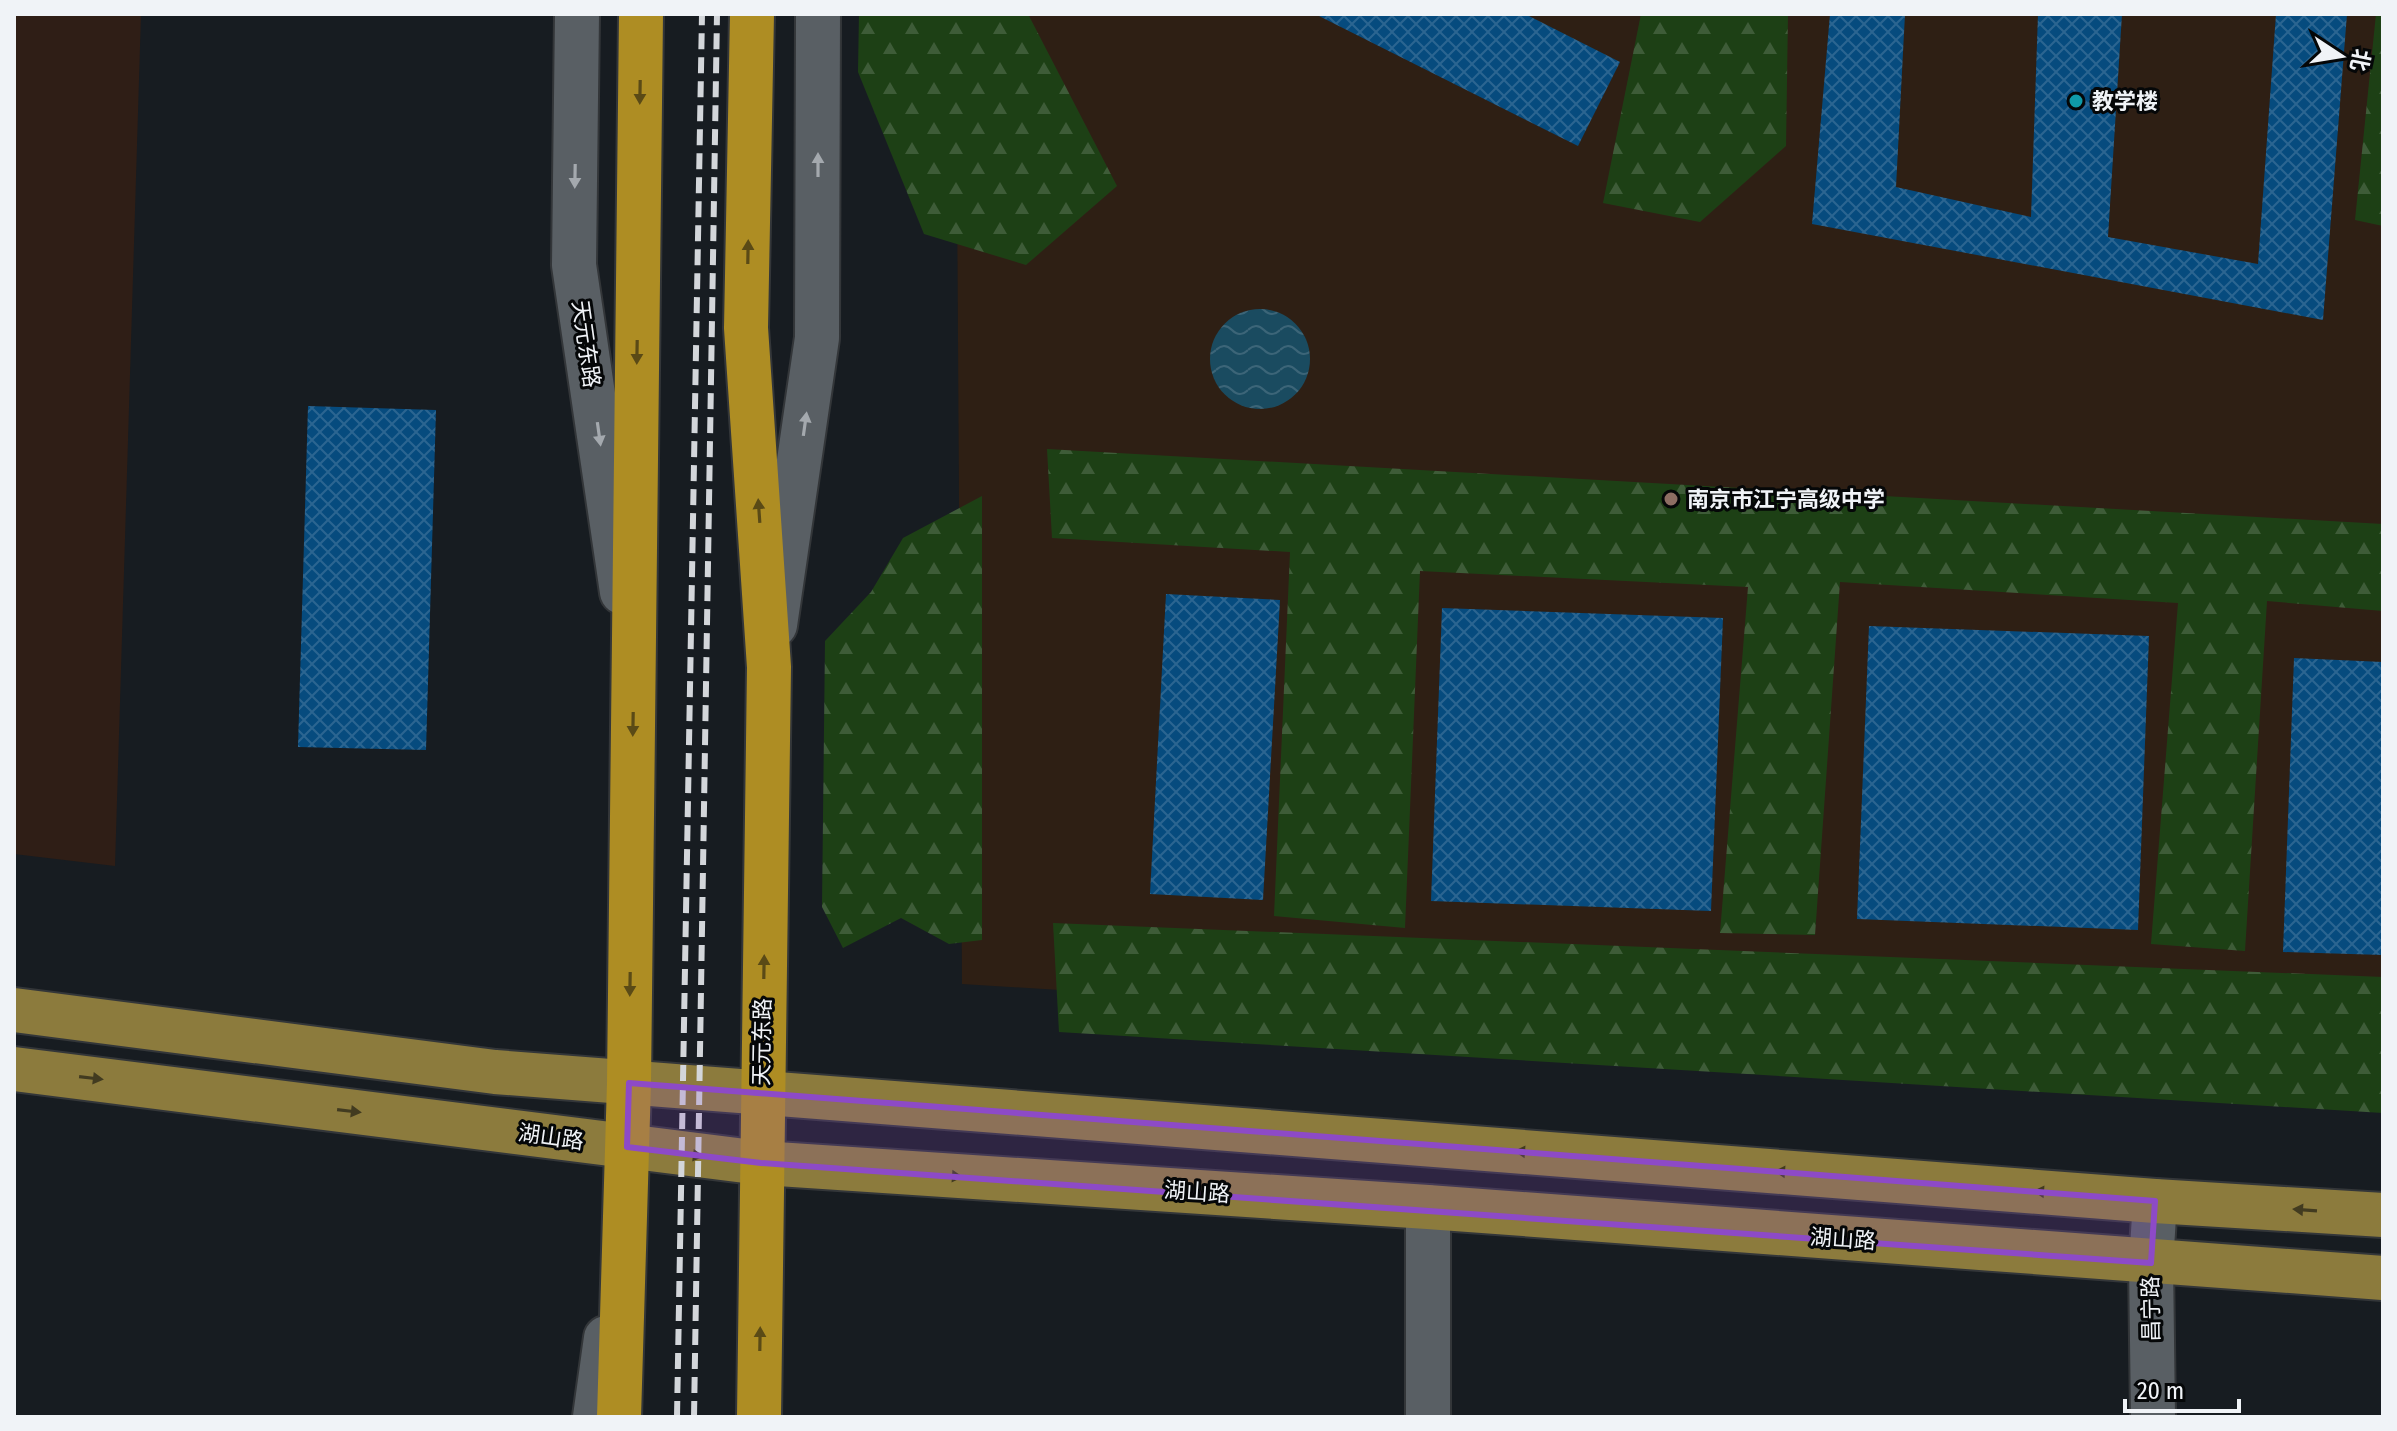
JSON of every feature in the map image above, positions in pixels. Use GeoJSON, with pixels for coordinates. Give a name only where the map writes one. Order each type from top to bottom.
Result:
{"type":"FeatureCollection","features":[{"type":"Feature","properties":{"kind":"highway","name":"天元东路"},"geometry":{"type":"LineString","coordinates":[[619,1417],[629,1083],[641,14]]}},
{"type":"Feature","properties":{"kind":"highway","name":"天元东路"},"geometry":{"type":"LineString","coordinates":[[752,14],[746,328],[769,667],[759,1417]]}},
{"type":"Feature","properties":{"kind":"main road"},"geometry":{"type":"LineString","coordinates":[[14,1010],[495,1072],[2155,1201],[2383,1215]]}},
{"type":"Feature","properties":{"kind":"main road","name":"湖山路"},"geometry":{"type":"LineString","coordinates":[[14,1069],[761,1163],[1428,1207],[2383,1278]]}},
{"type":"Feature","properties":{"kind":"street","name":"天元东路"},"geometry":{"type":"LineString","coordinates":[[577,14],[574,265],[633,671]]}},
{"type":"Feature","properties":{"kind":"street","name":"天元东路"},"geometry":{"type":"LineString","coordinates":[[769,667],[817,338],[818,14]]}},
{"type":"Feature","properties":{"kind":"street","name":"昌宁路"},"geometry":{"type":"LineString","coordinates":[[2153,1417],[2151,1263],[2155,1201]]}},
{"type":"Feature","properties":{"kind":"street"},"geometry":{"type":"LineString","coordinates":[[1428,1207],[1428,1417]]}},
{"type":"Feature","properties":{"kind":"street","name":"天元东路"},"geometry":{"type":"LineString","coordinates":[[595,1417],[623,1221]]}},
{"type":"Feature","properties":{"kind":"highlighted area"},"geometry":{"type":"Polygon","coordinates":[[[629,1083],[2155,1201],[2151,1263],[761,1163],[627,1147],[629,1083]]]}},
{"type":"Feature","properties":{"kind":"shaded area"},"geometry":{"type":"Polygon","coordinates":[[[14,14],[141,14],[115,866],[14,854],[14,14]]]}},
{"type":"Feature","properties":{"kind":"shaded area","name":"南京市江宁高级中学"},"geometry":{"type":"Polygon","coordinates":[[[956,14],[2383,14],[2383,1072],[962,984],[956,14]]]}},
{"type":"Feature","properties":{"kind":"green space"},"geometry":{"type":"Polygon","coordinates":[[[859,14],[1028,14],[1117,186],[1026,265],[924,234],[858,72],[859,14]]]}},
{"type":"Feature","properties":{"kind":"green space"},"geometry":{"type":"Polygon","coordinates":[[[1641,14],[1788,14],[1786,146],[1700,222],[1603,203],[1641,14]]]}},
{"type":"Feature","properties":{"kind":"green space"},"geometry":{"type":"Polygon","coordinates":[[[2376,14],[2383,14],[2383,226],[2355,220],[2376,14]]]}},
{"type":"Feature","properties":{"kind":"green space"},"geometry":{"type":"Polygon","coordinates":[[[1047,449],[2383,524],[2383,611],[2267,601],[2245,951],[2151,944],[2178,603],[1840,582],[1815,935],[1720,933],[1748,587],[1420,571],[1405,928],[1274,916],[1290,552],[1052,538],[1047,449]]]}},
{"type":"Feature","properties":{"kind":"green space"},"geometry":{"type":"Polygon","coordinates":[[[982,496],[982,940],[949,944],[901,918],[843,948],[822,907],[825,641],[871,592],[903,538],[982,496]]]}},
{"type":"Feature","properties":{"kind":"green space"},"geometry":{"type":"Polygon","coordinates":[[[1053,923],[2383,977],[2383,1113],[1059,1032],[1053,923]]]}},
{"type":"Feature","properties":{"kind":"water"},"geometry":{"type":"Polygon","coordinates":[[[1260,309],[1279,313],[1295,324],[1306,340],[1310,359],[1306,378],[1295,394],[1279,405],[1260,409],[1241,405],[1225,394],[1214,378],[1210,359],[1214,340],[1225,324],[1241,313],[1260,309]]]}},
{"type":"Feature","properties":{"kind":"building"},"geometry":{"type":"Polygon","coordinates":[[[1315,14],[1525,14],[1620,62],[1578,146],[1315,14]]]}},
{"type":"Feature","properties":{"kind":"building","name":"教学楼"},"geometry":{"type":"Polygon","coordinates":[[[1830,14],[1905,14],[1896,187],[2031,217],[2038,14],[2122,14],[2108,237],[2258,264],[2276,14],[2347,14],[2323,320],[1812,224],[1830,14]]]}},
{"type":"Feature","properties":{"kind":"building"},"geometry":{"type":"Polygon","coordinates":[[[308,406],[436,410],[426,750],[298,747],[308,406]]]}},
{"type":"Feature","properties":{"kind":"building"},"geometry":{"type":"Polygon","coordinates":[[[1166,594],[1280,600],[1263,900],[1150,894],[1166,594]]]}},
{"type":"Feature","properties":{"kind":"building"},"geometry":{"type":"Polygon","coordinates":[[[1442,608],[1723,618],[1711,911],[1431,901],[1442,608]]]}},
{"type":"Feature","properties":{"kind":"building"},"geometry":{"type":"Polygon","coordinates":[[[1869,626],[2149,636],[2138,930],[1857,919],[1869,626]]]}},
{"type":"Feature","properties":{"kind":"building"},"geometry":{"type":"Polygon","coordinates":[[[2294,658],[2383,662],[2383,955],[2283,952],[2294,658]]]}},
{"type":"Feature","properties":{"kind":"railway"},"geometry":{"type":"LineString","coordinates":[[677,1417],[702,14]]}},
{"type":"Feature","properties":{"kind":"railway"},"geometry":{"type":"LineString","coordinates":[[694,1417],[717,14]]}},
{"type":"Feature","properties":{"kind":"place","name":"教学楼"},"geometry":{"type":"Point","coordinates":[2076,101]}},
{"type":"Feature","properties":{"kind":"place","name":"南京市江宁高级中学"},"geometry":{"type":"Point","coordinates":[1671,499]}}]}
